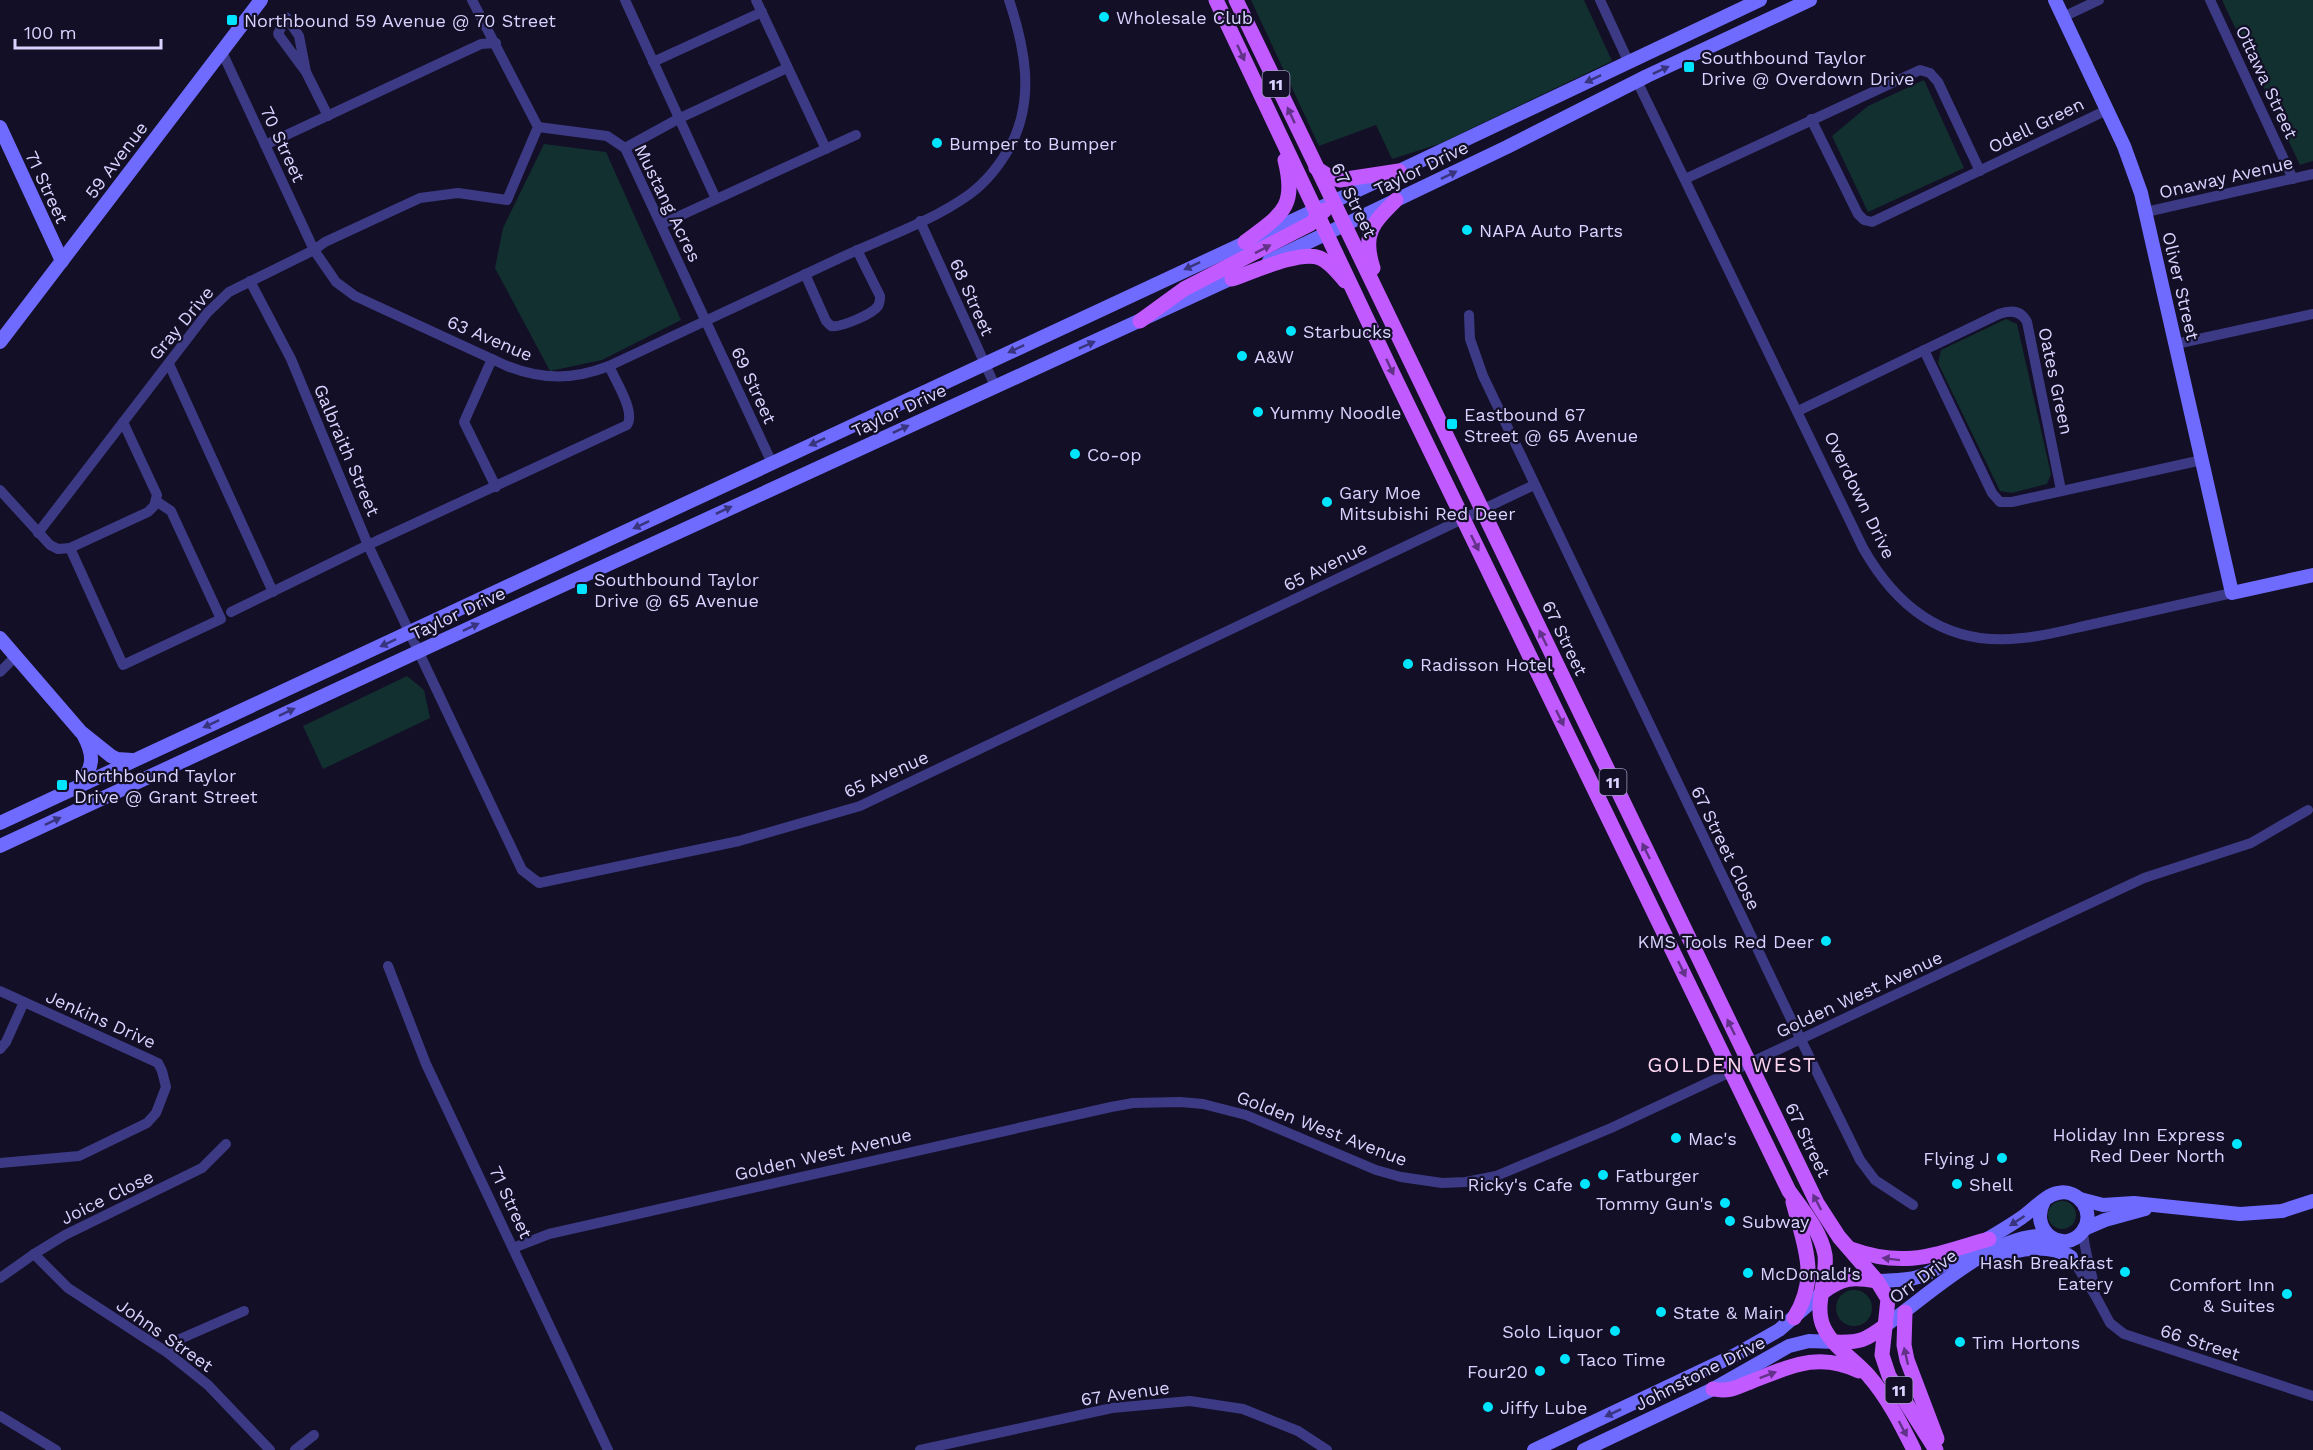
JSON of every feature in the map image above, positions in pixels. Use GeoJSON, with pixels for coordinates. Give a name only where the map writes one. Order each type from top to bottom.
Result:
{"type":"FeatureCollection","features":[{"type":"Feature","properties":{"kind":"main road","name":"59 Avenue"},"geometry":{"type":"LineString","coordinates":[[0,342],[261,0]]}},
{"type":"Feature","properties":{"kind":"main road","name":"11"},"geometry":{"type":"LineString","coordinates":[[1216,0],[1463,518],[1789,1191],[1821,1240],[1825,1261],[1823,1292]]}},
{"type":"Feature","properties":{"kind":"main road","name":"67 Street"},"geometry":{"type":"LineString","coordinates":[[1236,0],[1817,1203],[1839,1237],[1877,1281]]}},
{"type":"Feature","properties":{"kind":"main road","name":"Taylor Drive"},"geometry":{"type":"LineString","coordinates":[[1333,201],[1760,0]]}},
{"type":"Feature","properties":{"kind":"main road","name":"Taylor Drive"},"geometry":{"type":"LineString","coordinates":[[0,846],[418,651],[1232,279],[1637,81],[1810,0]]}},
{"type":"Feature","properties":{"kind":"main road","name":"Oliver Street"},"geometry":{"type":"LineString","coordinates":[[2055,0],[2133,168],[2146,212],[2232,593]]}},
{"type":"Feature","properties":{"kind":"main road","name":"71 Street"},"geometry":{"type":"LineString","coordinates":[[0,128],[62,261]]}},
{"type":"Feature","properties":{"kind":"main road"},"geometry":{"type":"LineString","coordinates":[[1245,242],[1278,216],[1287,202],[1290,186],[1279,133]]}},
{"type":"Feature","properties":{"kind":"main road"},"geometry":{"type":"LineString","coordinates":[[1316,168],[1340,180],[1399,171]]}},
{"type":"Feature","properties":{"kind":"main road"},"geometry":{"type":"LineString","coordinates":[[1385,309],[1370,259],[1368,242],[1376,220],[1396,200]]}},
{"type":"Feature","properties":{"kind":"main road"},"geometry":{"type":"LineString","coordinates":[[1140,321],[1163,302],[1184,289],[1310,224],[1317,213],[1333,201]]}},
{"type":"Feature","properties":{"kind":"main road","name":"Taylor Drive"},"geometry":{"type":"LineString","coordinates":[[0,823],[1245,242],[1317,213]]}},
{"type":"Feature","properties":{"kind":"main road"},"geometry":{"type":"LineString","coordinates":[[1232,279],[1295,258],[1318,257],[1336,270],[1357,295]]}},
{"type":"Feature","properties":{"kind":"main road","name":"Overdown Drive"},"geometry":{"type":"LineString","coordinates":[[2232,593],[2313,575]]}},
{"type":"Feature","properties":{"kind":"main road"},"geometry":{"type":"LineString","coordinates":[[0,638],[81,732],[111,756],[117,759],[132,760]]}},
{"type":"Feature","properties":{"kind":"main road"},"geometry":{"type":"LineString","coordinates":[[78,786],[87,776],[92,762],[90,748],[81,732]]}},
{"type":"Feature","properties":{"kind":"main road"},"geometry":{"type":"LineString","coordinates":[[1789,1191],[1808,1258],[1809,1272],[1803,1304],[1794,1318]]}},
{"type":"Feature","properties":{"kind":"main road"},"geometry":{"type":"LineString","coordinates":[[2154,1206],[2105,1220],[2070,1240],[2051,1237],[2043,1230],[2039,1216],[2044,1201],[2054,1193],[2061,1192],[2103,1205],[2134,1203],[2240,1214],[2282,1211],[2313,1201]]}},
{"type":"Feature","properties":{"kind":"main road"},"geometry":{"type":"LineString","coordinates":[[2080,1198],[2087,1213],[2084,1230]]}},
{"type":"Feature","properties":{"kind":"main road","name":"Orr Drive"},"geometry":{"type":"LineString","coordinates":[[1877,1281],[1920,1276],[1989,1239],[2044,1201]]}},
{"type":"Feature","properties":{"kind":"main road","name":"Orr Drive"},"geometry":{"type":"LineString","coordinates":[[1886,1325],[1948,1278],[2014,1239],[2037,1235],[2051,1237]]}},
{"type":"Feature","properties":{"kind":"main road"},"geometry":{"type":"LineString","coordinates":[[1851,1249],[1872,1256],[1902,1260],[1935,1254],[1989,1239]]}},
{"type":"Feature","properties":{"kind":"main road"},"geometry":{"type":"LineString","coordinates":[[1969,1266],[2023,1250],[2047,1249],[2071,1257]]}},
{"type":"Feature","properties":{"kind":"main road"},"geometry":{"type":"LineString","coordinates":[[1859,1278],[1877,1281],[1889,1303],[1886,1325],[1862,1341],[1835,1342],[1822,1323],[1820,1306],[1823,1292],[1839,1280],[1859,1278]]}},
{"type":"Feature","properties":{"kind":"main road","name":"Johnstone Drive"},"geometry":{"type":"LineString","coordinates":[[1534,1450],[1735,1355],[1779,1330],[1823,1292]]}},
{"type":"Feature","properties":{"kind":"main road"},"geometry":{"type":"LineString","coordinates":[[1905,1312],[1904,1345],[1907,1360],[1941,1450]]}},
{"type":"Feature","properties":{"kind":"main road","name":"11"},"geometry":{"type":"LineString","coordinates":[[1886,1325],[1882,1355],[1889,1376],[1936,1450]]}},
{"type":"Feature","properties":{"kind":"main road","name":"Johnstone Drive"},"geometry":{"type":"LineString","coordinates":[[1584,1450],[1713,1389],[1789,1346],[1809,1341],[1835,1342]]}},
{"type":"Feature","properties":{"kind":"main road","name":"11"},"geometry":{"type":"LineString","coordinates":[[1835,1342],[1868,1375],[1892,1407],[1914,1450]]}},
{"type":"Feature","properties":{"kind":"main road"},"geometry":{"type":"LineString","coordinates":[[1713,1389],[1726,1392],[1777,1372],[1816,1361],[1844,1363],[1868,1375]]}},
{"type":"Feature","properties":{"kind":"street"},"geometry":{"type":"LineString","coordinates":[[314,250],[325,242],[420,198],[458,193],[507,200],[538,127],[472,0]]}},
{"type":"Feature","properties":{"kind":"street"},"geometry":{"type":"LineString","coordinates":[[626,0],[716,199]]}},
{"type":"Feature","properties":{"kind":"street"},"geometry":{"type":"LineString","coordinates":[[756,0],[826,149]]}},
{"type":"Feature","properties":{"kind":"street","name":"63 Avenue"},"geometry":{"type":"LineString","coordinates":[[314,250],[329,274],[344,289],[524,373],[560,378],[594,372],[920,221],[958,202],[978,187],[995,168],[1015,135],[1022,116],[1026,72],[1022,45],[1009,0]]}},
{"type":"Feature","properties":{"kind":"street"},"geometry":{"type":"LineString","coordinates":[[1600,0],[1629,63]]}},
{"type":"Feature","properties":{"kind":"street"},"geometry":{"type":"LineString","coordinates":[[2063,17],[2099,0]]}},
{"type":"Feature","properties":{"kind":"street","name":"Ottawa Street"},"geometry":{"type":"LineString","coordinates":[[2210,0],[2294,178]]}},
{"type":"Feature","properties":{"kind":"street"},"geometry":{"type":"LineString","coordinates":[[653,62],[762,12]]}},
{"type":"Feature","properties":{"kind":"street"},"geometry":{"type":"LineString","coordinates":[[265,145],[481,44],[496,43]]}},
{"type":"Feature","properties":{"kind":"street","name":"70 Street"},"geometry":{"type":"LineString","coordinates":[[222,52],[314,250]]}},
{"type":"Feature","properties":{"kind":"street"},"geometry":{"type":"LineString","coordinates":[[626,148],[678,119],[787,68]]}},
{"type":"Feature","properties":{"kind":"street","name":"Odell Green"},"geometry":{"type":"LineString","coordinates":[[1685,179],[1916,71],[1926,71],[1938,81],[1980,171]]}},
{"type":"Feature","properties":{"kind":"street"},"geometry":{"type":"LineString","coordinates":[[306,72],[328,116]]}},
{"type":"Feature","properties":{"kind":"street","name":"Overdown Drive"},"geometry":{"type":"LineString","coordinates":[[1637,81],[1874,567],[1907,605],[1924,618],[1946,629],[1976,638],[2023,638],[2232,593]]}},
{"type":"Feature","properties":{"kind":"street","name":"Odell Green"},"geometry":{"type":"LineString","coordinates":[[1811,119],[1855,210],[1868,222],[1877,221],[2107,110]]}},
{"type":"Feature","properties":{"kind":"street","name":"Mustang Acres"},"geometry":{"type":"LineString","coordinates":[[538,127],[607,136],[626,148],[706,321]]}},
{"type":"Feature","properties":{"kind":"street"},"geometry":{"type":"LineString","coordinates":[[662,224],[856,135]]}},
{"type":"Feature","properties":{"kind":"street","name":"Onaway Avenue"},"geometry":{"type":"LineString","coordinates":[[2146,212],[2313,174]]}},
{"type":"Feature","properties":{"kind":"street","name":"68 Street"},"geometry":{"type":"LineString","coordinates":[[920,221],[995,386]]}},
{"type":"Feature","properties":{"kind":"street","name":"Gray Drive"},"geometry":{"type":"LineString","coordinates":[[38,533],[212,306],[229,292],[314,250]]}},
{"type":"Feature","properties":{"kind":"street"},"geometry":{"type":"LineString","coordinates":[[805,274],[826,321],[831,326],[839,327],[869,313],[878,306],[880,296],[857,250]]}},
{"type":"Feature","properties":{"kind":"street","name":"Galbraith Street"},"geometry":{"type":"LineString","coordinates":[[250,281],[291,358],[368,545],[410,632]]}},
{"type":"Feature","properties":{"kind":"street","name":"Oates Green"},"geometry":{"type":"LineString","coordinates":[[1798,411],[2003,312],[2013,311],[2025,318],[2061,490]]}},
{"type":"Feature","properties":{"kind":"street"},"geometry":{"type":"LineString","coordinates":[[2176,344],[2313,314]]}},
{"type":"Feature","properties":{"kind":"street","name":"67 Street Close"},"geometry":{"type":"LineString","coordinates":[[1469,315],[1470,339],[1475,356],[1534,485],[1801,1040],[1865,1168],[1875,1180],[1913,1204]]}},
{"type":"Feature","properties":{"kind":"street","name":"69 Street"},"geometry":{"type":"LineString","coordinates":[[706,321],[772,463]]}},
{"type":"Feature","properties":{"kind":"street"},"geometry":{"type":"LineString","coordinates":[[1924,350],[1997,500],[2012,502],[2202,460]]}},
{"type":"Feature","properties":{"kind":"street"},"geometry":{"type":"LineString","coordinates":[[492,359],[464,422],[496,487]]}},
{"type":"Feature","properties":{"kind":"street"},"geometry":{"type":"LineString","coordinates":[[169,364],[273,592]]}},
{"type":"Feature","properties":{"kind":"street"},"geometry":{"type":"LineString","coordinates":[[231,612],[368,545],[627,425],[631,416],[609,366]]}},
{"type":"Feature","properties":{"kind":"street"},"geometry":{"type":"LineString","coordinates":[[0,490],[52,547],[64,550],[148,512],[156,501],[156,490],[123,422]]}},
{"type":"Feature","properties":{"kind":"street"},"geometry":{"type":"LineString","coordinates":[[1482,509],[1534,485]]}},
{"type":"Feature","properties":{"kind":"street"},"geometry":{"type":"LineString","coordinates":[[70,548],[123,665],[221,619],[171,511],[156,501]]}},
{"type":"Feature","properties":{"kind":"street","name":"65 Avenue"},"geometry":{"type":"LineString","coordinates":[[410,632],[522,870],[538,883],[739,841],[860,806],[1482,509]]}},
{"type":"Feature","properties":{"kind":"street"},"geometry":{"type":"LineString","coordinates":[[0,672],[16,656]]}},
{"type":"Feature","properties":{"kind":"street","name":"Golden West Avenue"},"geometry":{"type":"LineString","coordinates":[[513,1248],[549,1234],[878,1158],[1111,1107],[1154,1101],[1203,1104],[1246,1115],[1376,1170],[1401,1177],[1442,1183],[1474,1181],[1518,1169],[1801,1040],[2144,878],[2251,843],[2308,810]]}},
{"type":"Feature","properties":{"kind":"street","name":"71 Street"},"geometry":{"type":"LineString","coordinates":[[388,966],[426,1064],[608,1450]]}},
{"type":"Feature","properties":{"kind":"street","name":"Jenkins Drive"},"geometry":{"type":"LineString","coordinates":[[0,991],[158,1063],[166,1087],[156,1113],[147,1123],[111,1142],[79,1156],[0,1163]]}},
{"type":"Feature","properties":{"kind":"street","name":"Jenkins Drive"},"geometry":{"type":"LineString","coordinates":[[0,1049],[6,1042],[24,1002]]}},
{"type":"Feature","properties":{"kind":"street","name":"Joice Close"},"geometry":{"type":"LineString","coordinates":[[0,1278],[65,1235],[202,1168],[226,1144]]}},
{"type":"Feature","properties":{"kind":"street","name":"66 Street"},"geometry":{"type":"LineString","coordinates":[[2084,1230],[2084,1247],[2095,1295]]}},
{"type":"Feature","properties":{"kind":"street","name":"66 Street"},"geometry":{"type":"LineString","coordinates":[[2051,1237],[2071,1257],[2110,1323],[2124,1334],[2313,1396]]}},
{"type":"Feature","properties":{"kind":"street","name":"Johns Street"},"geometry":{"type":"LineString","coordinates":[[34,1254],[68,1287],[168,1353],[214,1390],[270,1450]]}},
{"type":"Feature","properties":{"kind":"street"},"geometry":{"type":"LineString","coordinates":[[168,1353],[180,1339],[244,1311]]}},
{"type":"Feature","properties":{"kind":"street","name":"67 Avenue"},"geometry":{"type":"LineString","coordinates":[[920,1450],[1112,1408],[1190,1401],[1243,1409],[1298,1431],[1327,1450]]}},
{"type":"Feature","properties":{"kind":"street"},"geometry":{"type":"LineString","coordinates":[[0,1416],[56,1450]]}},
{"type":"Feature","properties":{"kind":"street"},"geometry":{"type":"LineString","coordinates":[[295,1450],[314,1435]]}},
{"type":"Feature","properties":{"kind":"green space"},"geometry":{"type":"Polygon","coordinates":[[[1251,0],[1584,0],[1612,61],[1439,144],[1392,159],[1376,125],[1319,146],[1251,0]]]}},
{"type":"Feature","properties":{"kind":"green space"},"geometry":{"type":"Polygon","coordinates":[[[2222,0],[2313,0],[2313,161],[2300,165],[2222,0]]]}},
{"type":"Feature","properties":{"kind":"green space"},"geometry":{"type":"Polygon","coordinates":[[[1924,80],[1964,168],[1868,212],[1832,136],[1868,106],[1924,80]]]}},
{"type":"Feature","properties":{"kind":"green space"},"geometry":{"type":"Polygon","coordinates":[[[544,144],[606,152],[681,320],[602,360],[550,371],[495,268],[503,228],[544,144]]]}},
{"type":"Feature","properties":{"kind":"green space"},"geometry":{"type":"Polygon","coordinates":[[[2006,319],[2017,324],[2051,474],[2047,484],[2012,493],[2000,491],[1938,363],[1941,350],[2006,319]]]}},
{"type":"Feature","properties":{"kind":"green space"},"geometry":{"type":"Polygon","coordinates":[[[407,676],[424,690],[430,718],[323,769],[303,726],[407,676]]]}},
{"type":"Feature","properties":{"kind":"green space"},"geometry":{"type":"Polygon","coordinates":[[[2062,1201],[2072,1205],[2076,1215],[2072,1225],[2062,1229],[2052,1225],[2048,1215],[2052,1205],[2062,1201]]]}},
{"type":"Feature","properties":{"kind":"green space"},"geometry":{"type":"Polygon","coordinates":[[[1854,1290],[1866,1296],[1872,1308],[1866,1320],[1854,1326],[1842,1320],[1836,1308],[1842,1296],[1854,1290]]]}},
{"type":"Feature","properties":{"kind":"place","name":"Wholesale Club"},"geometry":{"type":"Point","coordinates":[1104,17]}},
{"type":"Feature","properties":{"kind":"place","name":"Northbound 59 Avenue @ 70 Street"},"geometry":{"type":"Point","coordinates":[232,20]}},
{"type":"Feature","properties":{"kind":"place","name":"Southbound Taylor Drive @ Overdown Drive"},"geometry":{"type":"Point","coordinates":[1689,67]}},
{"type":"Feature","properties":{"kind":"place","name":"Bumper to Bumper"},"geometry":{"type":"Point","coordinates":[937,143]}},
{"type":"Feature","properties":{"kind":"place","name":"NAPA Auto Parts"},"geometry":{"type":"Point","coordinates":[1467,230]}},
{"type":"Feature","properties":{"kind":"place","name":"Starbucks"},"geometry":{"type":"Point","coordinates":[1291,331]}},
{"type":"Feature","properties":{"kind":"place","name":"A&W"},"geometry":{"type":"Point","coordinates":[1242,356]}},
{"type":"Feature","properties":{"kind":"place","name":"Yummy Noodle"},"geometry":{"type":"Point","coordinates":[1258,412]}},
{"type":"Feature","properties":{"kind":"place","name":"Eastbound 67 Street @ 65 Avenue"},"geometry":{"type":"Point","coordinates":[1452,424]}},
{"type":"Feature","properties":{"kind":"place","name":"Co-op"},"geometry":{"type":"Point","coordinates":[1075,454]}},
{"type":"Feature","properties":{"kind":"place","name":"Gary Moe Mitsubishi Red Deer"},"geometry":{"type":"Point","coordinates":[1327,502]}},
{"type":"Feature","properties":{"kind":"place","name":"Southbound Taylor Drive @ 65 Avenue"},"geometry":{"type":"Point","coordinates":[582,589]}},
{"type":"Feature","properties":{"kind":"place","name":"Radisson Hotel"},"geometry":{"type":"Point","coordinates":[1408,664]}},
{"type":"Feature","properties":{"kind":"place","name":"Northbound Taylor Drive @ Grant Street"},"geometry":{"type":"Point","coordinates":[62,785]}},
{"type":"Feature","properties":{"kind":"place","name":"KMS Tools Red Deer"},"geometry":{"type":"Point","coordinates":[1826,941]}},
{"type":"Feature","properties":{"kind":"place","name":"Mac's"},"geometry":{"type":"Point","coordinates":[1676,1138]}},
{"type":"Feature","properties":{"kind":"place","name":"Holiday Inn Express Red Deer North"},"geometry":{"type":"Point","coordinates":[2237,1144]}},
{"type":"Feature","properties":{"kind":"place","name":"Flying J"},"geometry":{"type":"Point","coordinates":[2002,1158]}},
{"type":"Feature","properties":{"kind":"place","name":"Fatburger"},"geometry":{"type":"Point","coordinates":[1603,1175]}},
{"type":"Feature","properties":{"kind":"place","name":"Ricky's Cafe"},"geometry":{"type":"Point","coordinates":[1585,1184]}},
{"type":"Feature","properties":{"kind":"place","name":"Shell"},"geometry":{"type":"Point","coordinates":[1957,1184]}},
{"type":"Feature","properties":{"kind":"place","name":"Tommy Gun's"},"geometry":{"type":"Point","coordinates":[1725,1203]}},
{"type":"Feature","properties":{"kind":"place","name":"Subway"},"geometry":{"type":"Point","coordinates":[1730,1221]}},
{"type":"Feature","properties":{"kind":"place","name":"Hash Breakfast Eatery"},"geometry":{"type":"Point","coordinates":[2125,1272]}},
{"type":"Feature","properties":{"kind":"place","name":"McDonald's"},"geometry":{"type":"Point","coordinates":[1748,1273]}},
{"type":"Feature","properties":{"kind":"place","name":"Comfort Inn & Suites"},"geometry":{"type":"Point","coordinates":[2287,1294]}},
{"type":"Feature","properties":{"kind":"place","name":"State & Main"},"geometry":{"type":"Point","coordinates":[1661,1312]}},
{"type":"Feature","properties":{"kind":"place","name":"Solo Liquor"},"geometry":{"type":"Point","coordinates":[1615,1331]}},
{"type":"Feature","properties":{"kind":"place","name":"Tim Hortons"},"geometry":{"type":"Point","coordinates":[1960,1342]}},
{"type":"Feature","properties":{"kind":"place","name":"Taco Time"},"geometry":{"type":"Point","coordinates":[1565,1359]}},
{"type":"Feature","properties":{"kind":"place","name":"Four20"},"geometry":{"type":"Point","coordinates":[1540,1371]}},
{"type":"Feature","properties":{"kind":"place","name":"Jiffy Lube"},"geometry":{"type":"Point","coordinates":[1488,1407]}},
{"type":"Feature","properties":{"kind":"district","name":"GOLDEN WEST"},"geometry":{"type":"Point","coordinates":[1732,1064]}}]}
